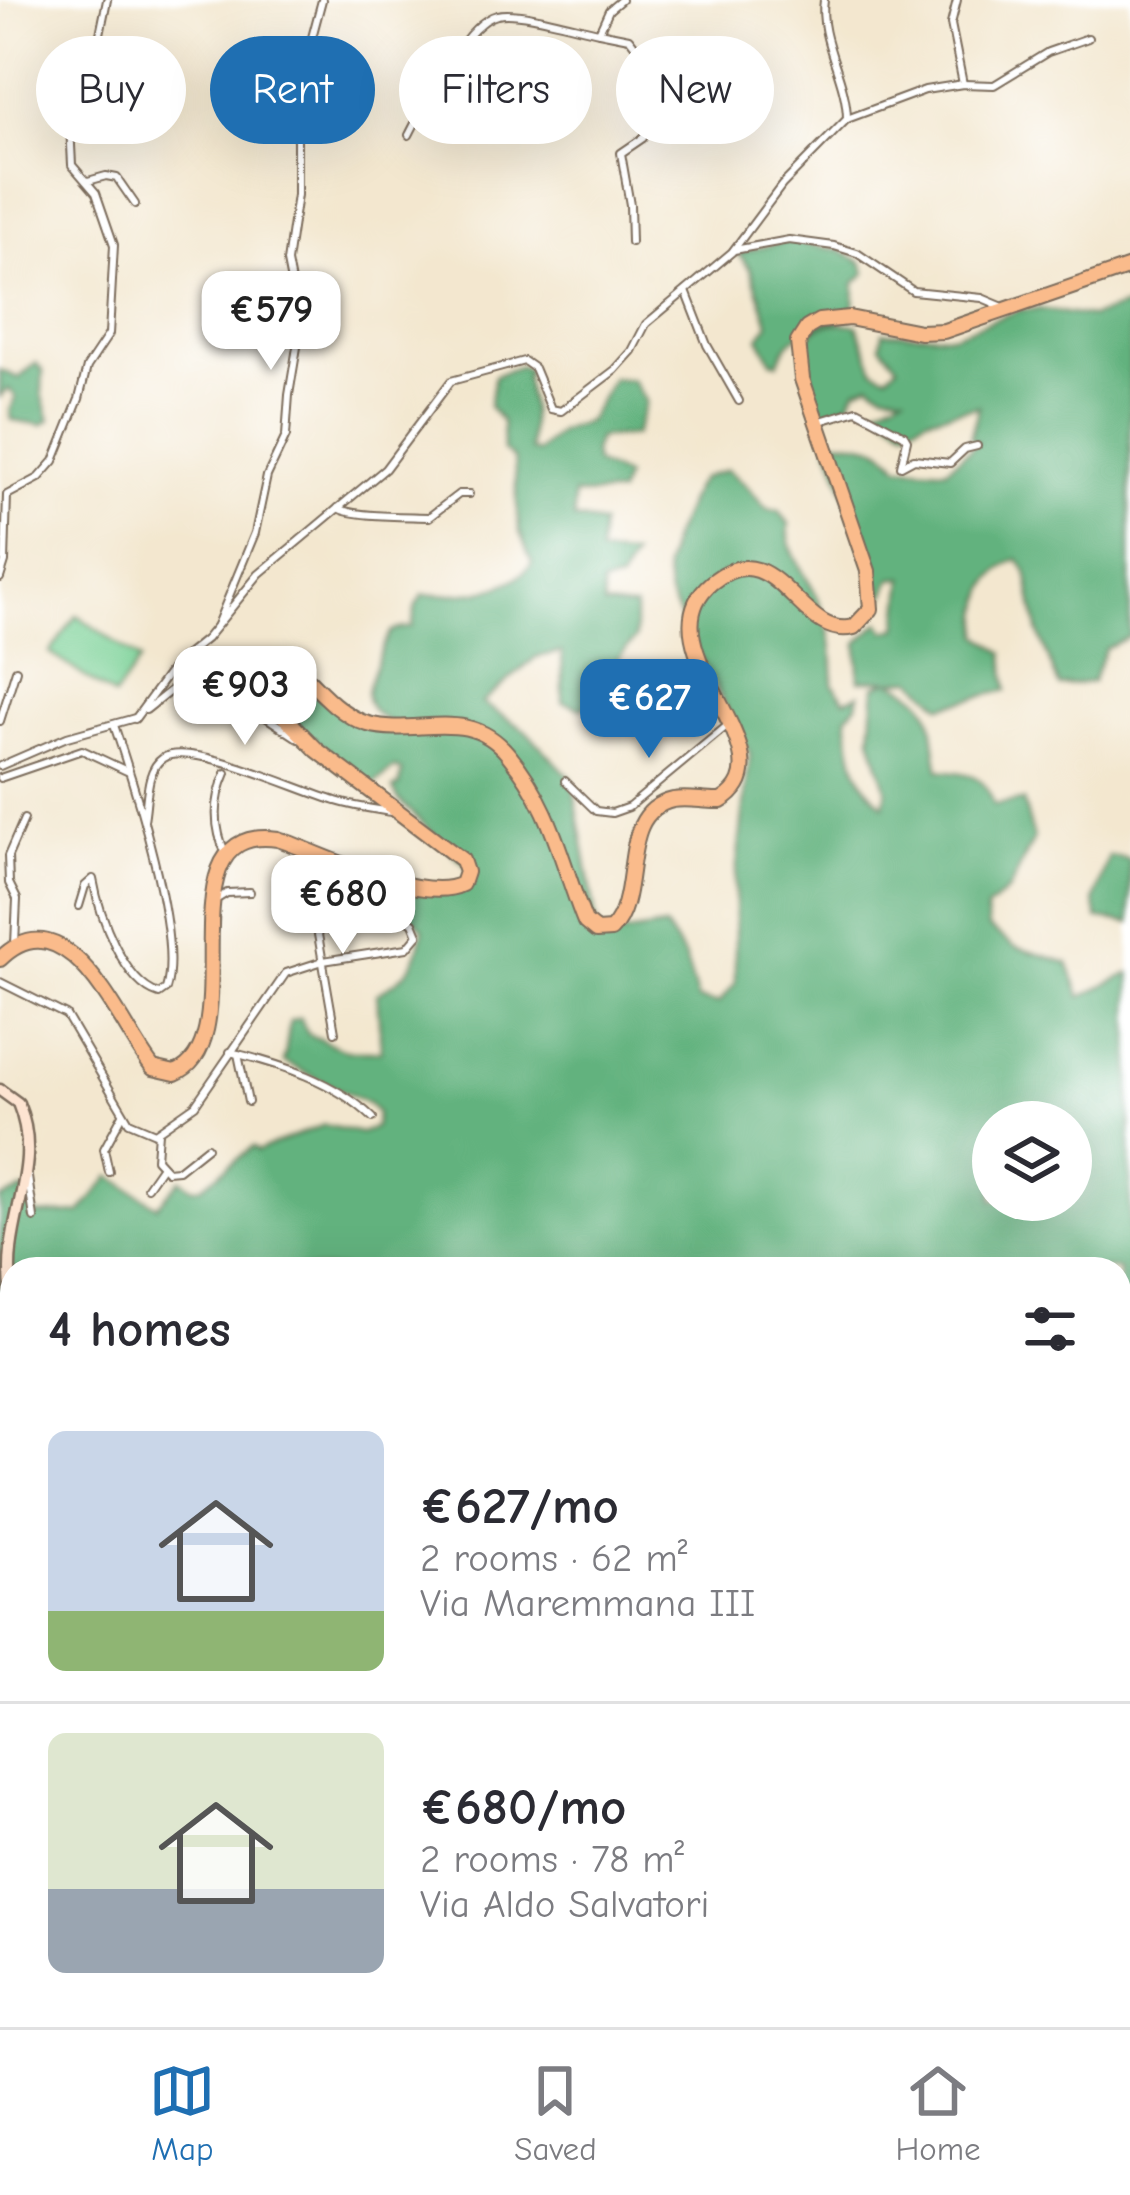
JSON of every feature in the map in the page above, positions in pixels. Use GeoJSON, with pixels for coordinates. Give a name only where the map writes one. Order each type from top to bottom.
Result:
{"type":"FeatureCollection","features":[{"type":"Feature","properties":{"kind":"main road"},"geometry":{"type":"LineString","coordinates":[[0,959],[14,948],[46,944],[79,960],[98,979],[149,1063],[157,1071],[175,1073],[194,1061],[207,1029],[215,880],[228,857],[246,841],[264,837],[389,879],[440,889],[462,884],[465,865],[317,750],[261,692],[256,679],[259,667],[274,657],[288,659],[358,720],[375,725],[426,723],[467,728],[501,746],[550,820],[584,919],[600,932],[611,930],[622,917],[638,835],[652,811],[674,800],[718,801],[735,789],[740,763],[731,723],[691,639],[695,605],[712,582],[737,570],[761,571],[788,588],[818,620],[838,629],[857,625],[872,609],[868,571],[817,422],[797,351],[799,339],[811,325],[849,318],[941,332],[1130,267]]}},
{"type":"Feature","properties":{"kind":"street"},"geometry":{"type":"LineString","coordinates":[[0,578],[7,497],[11,490],[41,476],[54,461],[87,367],[109,334],[114,244],[97,195],[72,164],[71,115],[99,39],[107,0]]}},
{"type":"Feature","properties":{"kind":"street"},"geometry":{"type":"LineString","coordinates":[[217,626],[255,532],[268,472],[287,434],[289,388],[300,329],[287,264],[297,194],[297,141],[276,108],[278,97],[304,69],[322,0]]}},
{"type":"Feature","properties":{"kind":"street"},"geometry":{"type":"LineString","coordinates":[[599,32],[611,0]]}},
{"type":"Feature","properties":{"kind":"street"},"geometry":{"type":"LineString","coordinates":[[609,10],[621,0]]}},
{"type":"Feature","properties":{"kind":"street"},"geometry":{"type":"LineString","coordinates":[[824,0],[823,24],[841,79],[847,118]]}},
{"type":"Feature","properties":{"kind":"street"},"geometry":{"type":"LineString","coordinates":[[957,0],[951,24],[963,84]]}},
{"type":"Feature","properties":{"kind":"street"},"geometry":{"type":"LineString","coordinates":[[474,36],[489,18],[505,14],[629,38],[636,45],[647,129],[643,138],[621,152],[631,242]]}},
{"type":"Feature","properties":{"kind":"street"},"geometry":{"type":"LineString","coordinates":[[135,718],[176,663],[217,626],[264,569],[389,465],[452,381],[526,361],[534,368],[550,409],[559,412],[619,366],[644,326],[734,250],[772,196],[847,118],[925,90],[994,85],[1052,50],[1088,38]]}},
{"type":"Feature","properties":{"kind":"street"},"geometry":{"type":"LineString","coordinates":[[87,181],[106,176],[119,179],[135,204]]}},
{"type":"Feature","properties":{"kind":"street"},"geometry":{"type":"LineString","coordinates":[[734,250],[789,240],[834,246],[857,253],[916,292],[983,298],[1007,310]]}},
{"type":"Feature","properties":{"kind":"street"},"geometry":{"type":"LineString","coordinates":[[686,291],[706,344],[739,400]]}},
{"type":"Feature","properties":{"kind":"street"},"geometry":{"type":"LineString","coordinates":[[817,422],[856,410],[904,435],[901,466],[914,460],[950,463],[965,449],[977,446]]}},
{"type":"Feature","properties":{"kind":"street"},"geometry":{"type":"LineString","coordinates":[[338,508],[352,515],[431,517],[459,494],[469,494]]}},
{"type":"Feature","properties":{"kind":"street"},"geometry":{"type":"LineString","coordinates":[[221,665],[237,676],[264,716],[317,750]]}},
{"type":"Feature","properties":{"kind":"street"},"geometry":{"type":"LineString","coordinates":[[0,766],[33,749],[135,718],[190,673],[221,665],[259,667]]}},
{"type":"Feature","properties":{"kind":"street"},"geometry":{"type":"LineString","coordinates":[[0,721],[16,670]]}},
{"type":"Feature","properties":{"kind":"street"},"geometry":{"type":"LineString","coordinates":[[565,781],[596,811],[620,812],[731,723]]}},
{"type":"Feature","properties":{"kind":"street"},"geometry":{"type":"LineString","coordinates":[[79,906],[85,886],[93,879],[104,922],[125,966],[148,990],[160,994],[166,989],[170,949],[144,821],[114,724]]}},
{"type":"Feature","properties":{"kind":"street"},"geometry":{"type":"LineString","coordinates":[[0,778],[82,750],[129,772]]}},
{"type":"Feature","properties":{"kind":"street"},"geometry":{"type":"LineString","coordinates":[[144,821],[159,762],[182,754],[406,818]]}},
{"type":"Feature","properties":{"kind":"street"},"geometry":{"type":"LineString","coordinates":[[226,772],[217,796],[217,826],[228,857]]}},
{"type":"Feature","properties":{"kind":"street"},"geometry":{"type":"LineString","coordinates":[[135,790],[143,794],[149,788]]}},
{"type":"Feature","properties":{"kind":"street"},"geometry":{"type":"LineString","coordinates":[[14,948],[8,856],[24,819]]}},
{"type":"Feature","properties":{"kind":"street"},"geometry":{"type":"LineString","coordinates":[[341,862],[388,907],[411,921],[418,935]]}},
{"type":"Feature","properties":{"kind":"street"},"geometry":{"type":"LineString","coordinates":[[388,907],[380,892],[389,879]]}},
{"type":"Feature","properties":{"kind":"street"},"geometry":{"type":"LineString","coordinates":[[0,983],[32,995],[72,1020],[124,1112],[139,1129],[158,1132],[191,1109],[234,1053],[282,976],[323,961],[407,948],[418,935],[416,922],[393,906],[389,879]]}},
{"type":"Feature","properties":{"kind":"street"},"geometry":{"type":"LineString","coordinates":[[335,1032],[316,922],[342,880]]}},
{"type":"Feature","properties":{"kind":"street"},"geometry":{"type":"LineString","coordinates":[[391,897],[400,887],[440,889]]}},
{"type":"Feature","properties":{"kind":"street"},"geometry":{"type":"LineString","coordinates":[[211,903],[227,893],[250,892]]}},
{"type":"Feature","properties":{"kind":"street"},"geometry":{"type":"LineString","coordinates":[[2,902],[14,895]]}},
{"type":"Feature","properties":{"kind":"street"},"geometry":{"type":"LineString","coordinates":[[234,1053],[248,1102]]}},
{"type":"Feature","properties":{"kind":"street"},"geometry":{"type":"LineString","coordinates":[[234,1053],[283,1065],[338,1091],[373,1118]]}},
{"type":"Feature","properties":{"kind":"street"},"geometry":{"type":"LineString","coordinates":[[0,1090],[14,1097],[25,1118],[34,1218]]}},
{"type":"Feature","properties":{"kind":"street"},"geometry":{"type":"LineString","coordinates":[[109,1172],[105,1147],[124,1112]]}},
{"type":"Feature","properties":{"kind":"street"},"geometry":{"type":"LineString","coordinates":[[158,1132],[156,1159],[161,1167],[178,1170],[208,1147]]}},
{"type":"Feature","properties":{"kind":"street"},"geometry":{"type":"LineString","coordinates":[[9,1257],[7,1239],[26,1167]]}},
{"type":"Feature","properties":{"kind":"street"},"geometry":{"type":"LineString","coordinates":[[147,1187],[161,1167]]}},
{"type":"Feature","properties":{"kind":"green space"},"geometry":{"type":"Polygon","coordinates":[[[786,241],[839,250],[862,262],[866,273],[855,283],[854,316],[799,334],[778,363],[772,361],[759,337],[769,323],[751,270],[738,253],[786,241]]]}},
{"type":"Feature","properties":{"kind":"green space"},"geometry":{"type":"Polygon","coordinates":[[[1130,305],[1130,636],[1105,649],[1092,682],[1059,686],[1038,631],[1027,572],[1018,559],[991,581],[981,611],[980,635],[1004,653],[1007,690],[942,706],[913,679],[891,681],[926,706],[939,770],[974,777],[985,786],[994,805],[1023,801],[1034,838],[1009,890],[986,909],[988,928],[1015,947],[1068,963],[1081,997],[1130,973],[1130,1257],[0,1257],[0,1199],[25,1190],[36,1215],[80,1213],[111,1176],[157,1206],[181,1179],[193,1188],[201,1187],[253,1147],[257,1151],[324,1125],[361,1133],[375,1127],[377,1113],[369,1104],[284,1062],[290,1021],[300,1018],[308,1034],[347,1051],[381,1051],[377,994],[409,969],[423,929],[397,899],[401,892],[452,893],[472,872],[398,799],[393,789],[400,785],[402,771],[394,768],[375,784],[367,784],[290,719],[312,691],[351,719],[395,725],[373,711],[367,692],[389,636],[412,627],[423,595],[497,587],[532,563],[519,530],[514,459],[503,451],[502,422],[489,406],[494,376],[520,366],[528,370],[530,450],[538,452],[559,431],[588,421],[612,378],[632,380],[646,402],[635,435],[598,438],[593,452],[595,463],[625,477],[619,494],[574,495],[574,519],[601,524],[599,554],[633,556],[620,581],[602,585],[604,606],[635,608],[635,639],[607,672],[594,701],[581,708],[563,702],[562,652],[536,657],[482,703],[525,730],[572,779],[600,942],[665,927],[685,958],[698,1000],[719,1003],[735,983],[735,882],[750,754],[669,596],[665,568],[672,539],[702,478],[727,470],[767,509],[779,510],[789,524],[793,552],[829,629],[833,684],[845,700],[859,694],[847,716],[856,765],[866,786],[884,805],[887,791],[871,737],[875,686],[890,680],[859,680],[858,643],[880,622],[886,631],[898,628],[904,578],[892,579],[882,601],[876,599],[877,582],[829,447],[834,440],[862,443],[886,452],[899,466],[946,469],[978,442],[970,438],[979,406],[928,417],[906,428],[875,408],[904,394],[870,383],[856,389],[850,402],[820,414],[805,370],[806,346],[817,329],[857,325],[874,369],[887,375],[898,365],[881,345],[883,332],[952,335],[1020,310],[1090,317],[1130,305]]]}},
{"type":"Feature","properties":{"kind":"green space"},"geometry":{"type":"Polygon","coordinates":[[[36,363],[43,371],[42,394],[50,420],[42,425],[12,420],[16,397],[9,389],[0,397],[0,370],[19,378],[36,363]]]}},
{"type":"Feature","properties":{"kind":"green space"},"geometry":{"type":"Polygon","coordinates":[[[77,615],[140,660],[114,697],[50,653],[77,615]]]}},
{"type":"Feature","properties":{"kind":"green space"},"geometry":{"type":"Polygon","coordinates":[[[1109,856],[1130,859],[1130,923],[1098,919],[1094,901],[1109,856]]]}}]}
